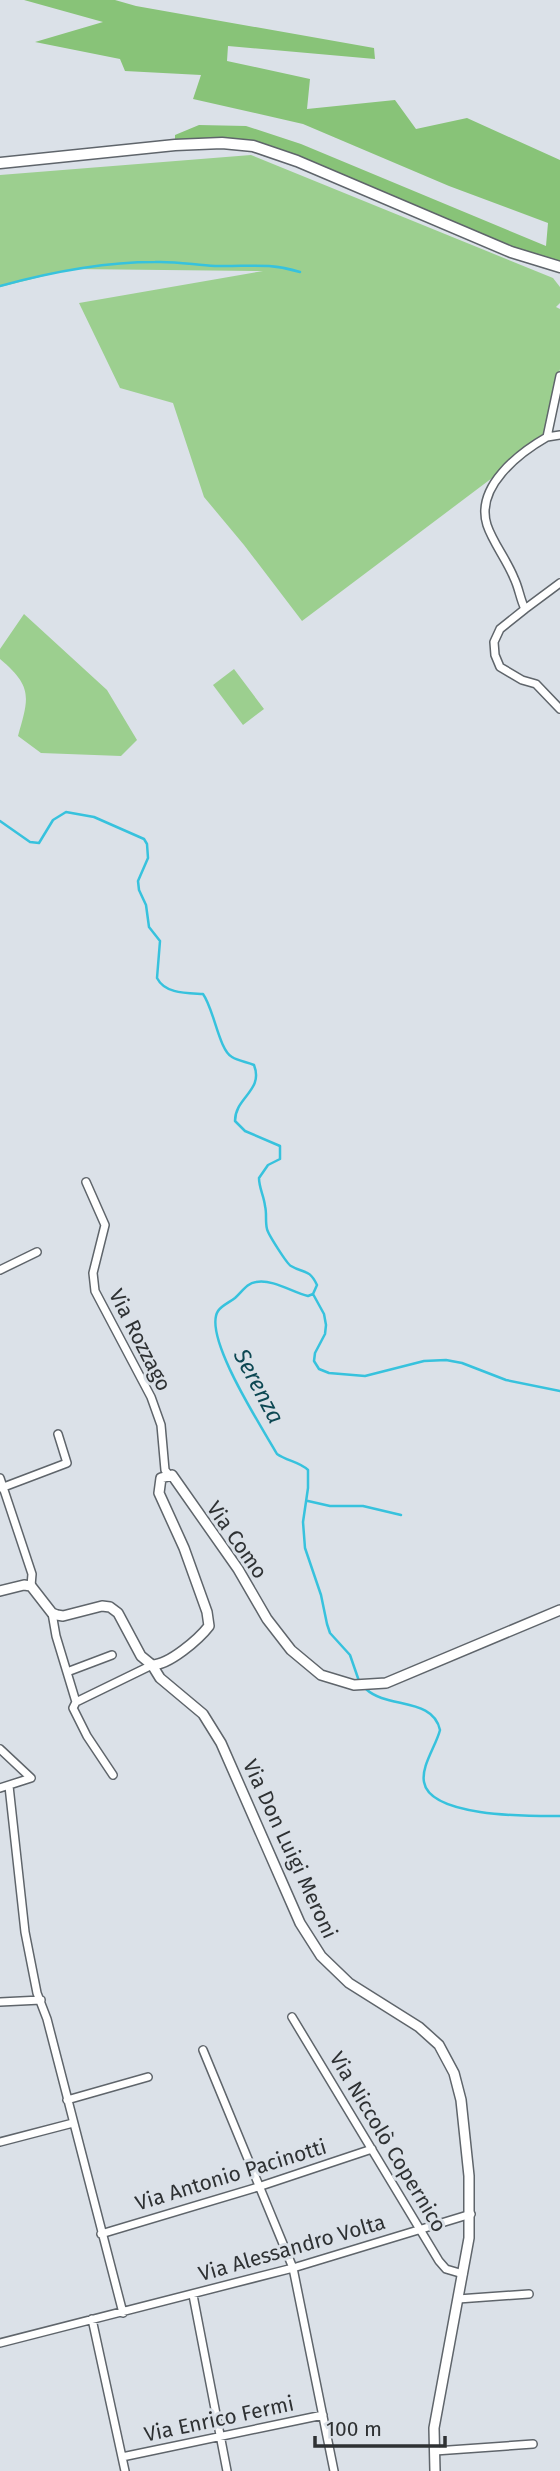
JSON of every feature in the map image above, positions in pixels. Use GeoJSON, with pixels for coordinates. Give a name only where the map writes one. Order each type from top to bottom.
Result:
{"type":"FeatureCollection","features":[{"type":"Feature","properties":{"kind":"main road"},"geometry":{"type":"LineString","coordinates":[[0,163],[175,145],[222,143],[253,146],[297,161],[511,252],[560,267]]}},
{"type":"Feature","properties":{"kind":"street"},"geometry":{"type":"LineString","coordinates":[[547,437],[560,376]]}},
{"type":"Feature","properties":{"kind":"street"},"geometry":{"type":"LineString","coordinates":[[525,609],[515,579],[487,524],[485,508],[490,491],[500,474],[547,437],[560,435]]}},
{"type":"Feature","properties":{"kind":"street"},"geometry":{"type":"LineString","coordinates":[[560,583],[500,629],[494,642],[500,667],[522,680],[536,684],[560,709]]}},
{"type":"Feature","properties":{"kind":"street","name":"Via Rozzago"},"geometry":{"type":"LineString","coordinates":[[86,1182],[106,1225],[93,1273],[94,1291],[152,1397],[161,1425],[165,1470],[169,1475]]}},
{"type":"Feature","properties":{"kind":"street"},"geometry":{"type":"LineString","coordinates":[[0,1270],[37,1252]]}},
{"type":"Feature","properties":{"kind":"street"},"geometry":{"type":"LineString","coordinates":[[1,1488],[67,1463],[58,1434]]}},
{"type":"Feature","properties":{"kind":"street","name":"Via Como"},"geometry":{"type":"LineString","coordinates":[[76,1702],[152,1665],[168,1661],[209,1626],[207,1612],[184,1548],[159,1493],[161,1478],[169,1475],[172,1475],[238,1569],[267,1619],[291,1650],[321,1675],[354,1685],[386,1683],[560,1609]]}},
{"type":"Feature","properties":{"kind":"street"},"geometry":{"type":"LineString","coordinates":[[0,1478],[1,1488],[32,1574],[31,1586],[52,1613],[56,1636],[76,1702],[73,1708],[113,1775]]}},
{"type":"Feature","properties":{"kind":"street"},"geometry":{"type":"LineString","coordinates":[[0,1591],[24,1585],[31,1586]]}},
{"type":"Feature","properties":{"kind":"street","name":"Via Don Luigi Meroni"},"geometry":{"type":"LineString","coordinates":[[52,1613],[63,1616],[102,1606],[110,1607],[118,1613],[141,1656],[152,1665],[160,1678],[203,1714],[221,1743],[300,1923],[321,1956],[349,1983],[419,2027],[439,2045],[454,2073],[461,2100],[471,2214],[463,2274],[434,2427],[435,2471]]}},
{"type":"Feature","properties":{"kind":"street"},"geometry":{"type":"LineString","coordinates":[[67,1672],[112,1655]]}},
{"type":"Feature","properties":{"kind":"street"},"geometry":{"type":"LineString","coordinates":[[0,1749],[31,1778],[4,1787],[25,1932],[37,1993],[122,2313]]}},
{"type":"Feature","properties":{"kind":"street"},"geometry":{"type":"LineString","coordinates":[[0,2002],[41,2000]]}},
{"type":"Feature","properties":{"kind":"street","name":"Via Niccolò Copernico"},"geometry":{"type":"LineString","coordinates":[[292,2017],[446,2269],[463,2274]]}},
{"type":"Feature","properties":{"kind":"street"},"geometry":{"type":"LineString","coordinates":[[203,2050],[293,2268],[334,2471]]}},
{"type":"Feature","properties":{"kind":"street"},"geometry":{"type":"LineString","coordinates":[[67,2100],[148,2077]]}},
{"type":"Feature","properties":{"kind":"street"},"geometry":{"type":"LineString","coordinates":[[0,2142],[73,2123]]}},
{"type":"Feature","properties":{"kind":"street","name":"Via Antonio Pacinotti"},"geometry":{"type":"LineString","coordinates":[[101,2234],[258,2187],[372,2149]]}},
{"type":"Feature","properties":{"kind":"street","name":"Via Alessandro Volta"},"geometry":{"type":"LineString","coordinates":[[0,2343],[293,2268],[471,2214]]}},
{"type":"Feature","properties":{"kind":"street"},"geometry":{"type":"LineString","coordinates":[[458,2299],[528,2294]]}},
{"type":"Feature","properties":{"kind":"street"},"geometry":{"type":"LineString","coordinates":[[193,2295],[227,2471]]}},
{"type":"Feature","properties":{"kind":"street"},"geometry":{"type":"LineString","coordinates":[[92,2319],[125,2471]]}},
{"type":"Feature","properties":{"kind":"street","name":"Via Enrico Fermi"},"geometry":{"type":"LineString","coordinates":[[122,2457],[323,2415]]}},
{"type":"Feature","properties":{"kind":"street"},"geometry":{"type":"LineString","coordinates":[[435,2451],[533,2444]]}},
{"type":"Feature","properties":{"kind":"green space"},"geometry":{"type":"Polygon","coordinates":[[[24,0],[115,0],[374,48],[375,59],[228,46],[227,61],[310,79],[307,109],[395,100],[416,129],[467,118],[560,160],[560,267],[253,146],[175,145],[175,135],[199,125],[246,126],[301,144],[546,246],[548,223],[449,186],[303,124],[193,99],[201,75],[125,71],[120,59],[35,42],[103,22],[24,0]]]}},
{"type":"Feature","properties":{"kind":"green space"},"geometry":{"type":"Polygon","coordinates":[[[251,155],[553,278],[560,287],[560,303],[556,307],[560,309],[560,369],[544,439],[302,621],[204,497],[173,403],[120,388],[79,303],[263,271],[72,269],[0,287],[0,175],[251,155]]]}},
{"type":"Feature","properties":{"kind":"green space"},"geometry":{"type":"Polygon","coordinates":[[[24,614],[107,690],[137,740],[121,756],[41,753],[18,736],[26,693],[18,677],[0,659],[0,649],[24,614]]]}},
{"type":"Feature","properties":{"kind":"green space"},"geometry":{"type":"Polygon","coordinates":[[[234,669],[264,709],[243,725],[213,685],[234,669]]]}},
{"type":"Feature","properties":{"kind":"waterway"},"geometry":{"type":"LineString","coordinates":[[0,286],[77,269],[135,262],[267,266],[300,272]]}},
{"type":"Feature","properties":{"kind":"waterway","name":"Serenza"},"geometry":{"type":"LineString","coordinates":[[0,821],[30,842],[39,843],[53,820],[66,812],[94,817],[144,839],[148,858],[138,881],[146,905],[149,927],[160,941],[157,978],[171,990],[203,994],[227,1053],[254,1065],[255,1081],[239,1106],[235,1121],[245,1131],[280,1146],[280,1159],[268,1165],[259,1178],[266,1209],[267,1229],[289,1264],[309,1274],[317,1285],[313,1294],[308,1296],[269,1282],[253,1283],[219,1309],[215,1323],[226,1361],[277,1454],[308,1470],[303,1522],[305,1548],[330,1633],[350,1655],[359,1681]]}},
{"type":"Feature","properties":{"kind":"waterway"},"geometry":{"type":"LineString","coordinates":[[313,1294],[324,1314],[326,1325],[314,1361],[319,1369],[329,1373],[365,1376],[424,1361],[446,1360],[462,1363],[506,1380],[560,1391]]}},
{"type":"Feature","properties":{"kind":"waterway"},"geometry":{"type":"LineString","coordinates":[[308,1501],[330,1506],[363,1506],[401,1515]]}},
{"type":"Feature","properties":{"kind":"waterway","name":"Serenza"},"geometry":{"type":"LineString","coordinates":[[366,1689],[385,1699],[419,1708],[436,1720],[440,1730],[424,1776],[430,1794],[463,1809],[507,1815],[560,1816]]}}]}
